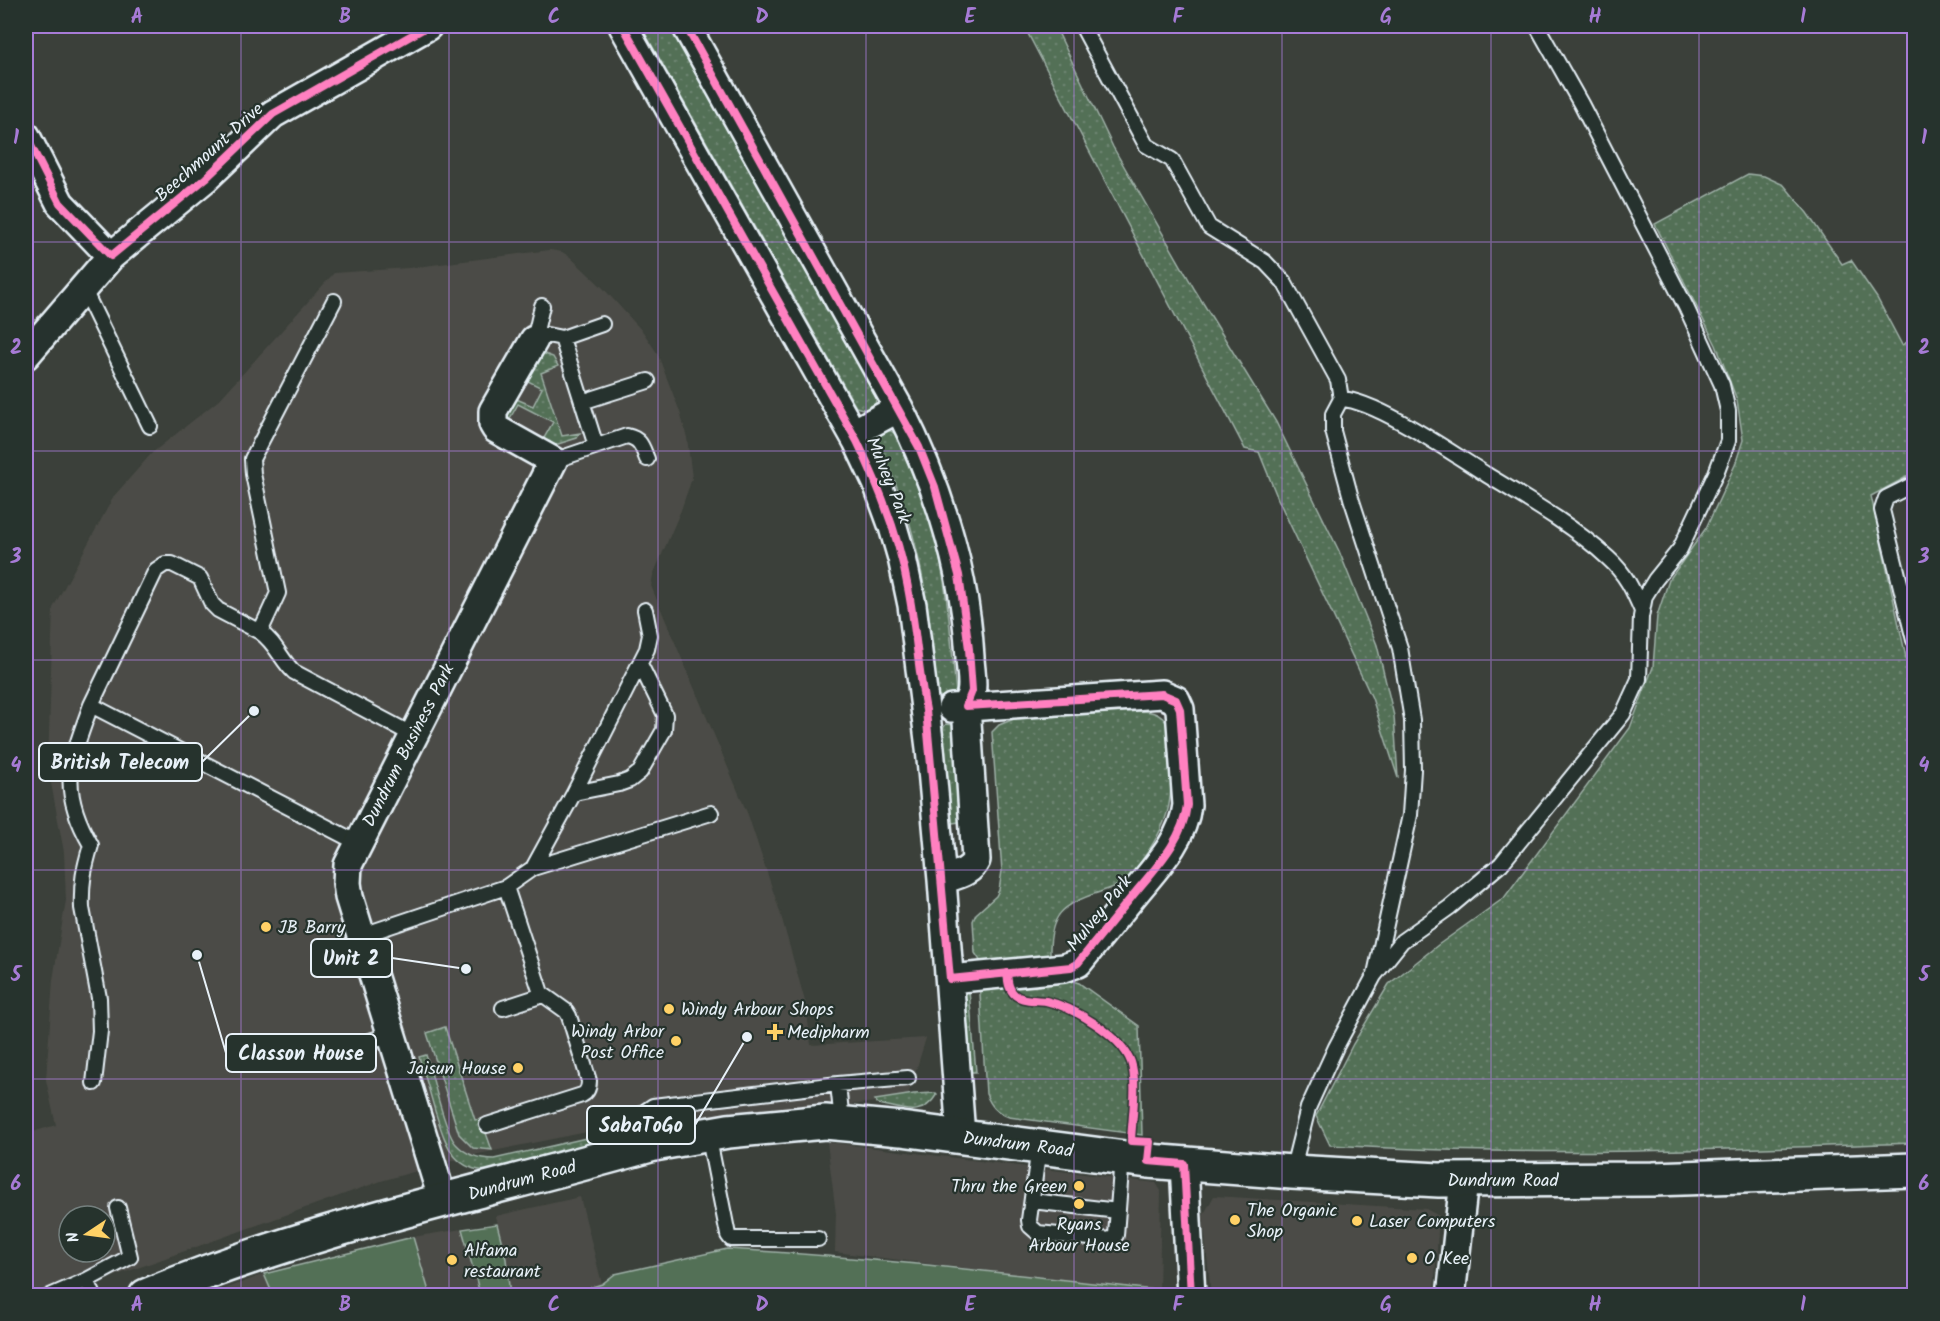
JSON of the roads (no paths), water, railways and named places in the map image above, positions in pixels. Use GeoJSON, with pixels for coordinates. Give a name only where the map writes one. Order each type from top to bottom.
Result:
{"type":"FeatureCollection","features":[{"type":"Feature","properties":{"kind":"main road","name":"Dundrum Road"},"geometry":{"type":"LineString","coordinates":[[146,1296],[214,1268],[291,1243],[443,1201],[634,1150],[708,1134],[781,1125],[842,1122],[1184,1164],[1464,1181],[1653,1179],[1914,1170]]}},
{"type":"Feature","properties":{"kind":"street","name":"Beechmount Drive"},"geometry":{"type":"LineString","coordinates":[[26,355],[111,256],[206,178],[273,114],[428,26]]}},
{"type":"Feature","properties":{"kind":"street","name":"Mulvey Park"},"geometry":{"type":"LineString","coordinates":[[623,26],[853,433],[884,501],[902,558],[912,605],[919,674],[926,710],[942,880],[961,1136]]}},
{"type":"Feature","properties":{"kind":"street","name":"Mulvey Park"},"geometry":{"type":"LineString","coordinates":[[686,26],[899,408],[917,442],[935,487],[956,559],[965,611],[972,691],[966,706],[976,860],[973,867],[942,880]]}},
{"type":"Feature","properties":{"kind":"street"},"geometry":{"type":"LineString","coordinates":[[26,136],[60,203],[111,256]]}},
{"type":"Feature","properties":{"kind":"street"},"geometry":{"type":"LineString","coordinates":[[534,340],[493,411],[492,418],[496,429],[553,461]]}},
{"type":"Feature","properties":{"kind":"street"},"geometry":{"type":"LineString","coordinates":[[853,433],[899,408]]}},
{"type":"Feature","properties":{"kind":"street","name":"Dundrum Business Park"},"geometry":{"type":"LineString","coordinates":[[443,1201],[360,936],[349,897],[348,865],[553,461]]}},
{"type":"Feature","properties":{"kind":"street","name":"Mulvey Park"},"geometry":{"type":"LineString","coordinates":[[926,710],[1162,694],[1176,700],[1180,709],[1187,806],[1182,829],[1163,859],[1078,963],[1064,968],[950,979]]}},
{"type":"Feature","properties":{"kind":"street"},"geometry":{"type":"LineString","coordinates":[[1184,1164],[1191,1296]]}},
{"type":"Feature","properties":{"kind":"street"},"geometry":{"type":"LineString","coordinates":[[1451,1296],[1464,1181]]}},
{"type":"Feature","properties":{"kind":"lane"},"geometry":{"type":"LineString","coordinates":[[1082,26],[1146,145],[1172,160],[1209,227],[1265,262],[1284,282],[1338,380],[1341,399],[1333,414],[1333,431],[1351,498],[1400,648],[1412,720],[1413,770],[1410,815],[1374,976]]}},
{"type":"Feature","properties":{"kind":"lane"},"geometry":{"type":"LineString","coordinates":[[1292,1172],[1308,1108],[1336,1047],[1374,976],[1402,941],[1450,907],[1501,864],[1623,714],[1639,679],[1642,611],[1645,596],[1680,549],[1716,473],[1728,441],[1728,411],[1722,385],[1686,307],[1581,104],[1537,26]]}},
{"type":"Feature","properties":{"kind":"lane"},"geometry":{"type":"LineString","coordinates":[[83,288],[150,426]]}},
{"type":"Feature","properties":{"kind":"lane"},"geometry":{"type":"LineString","coordinates":[[260,632],[278,593],[253,474],[252,459],[334,301]]}},
{"type":"Feature","properties":{"kind":"lane"},"geometry":{"type":"LineString","coordinates":[[534,340],[542,306]]}},
{"type":"Feature","properties":{"kind":"lane"},"geometry":{"type":"LineString","coordinates":[[534,340],[547,335],[562,338],[602,324]]}},
{"type":"Feature","properties":{"kind":"lane"},"geometry":{"type":"LineString","coordinates":[[562,338],[596,446]]}},
{"type":"Feature","properties":{"kind":"lane"},"geometry":{"type":"LineString","coordinates":[[582,402],[648,381]]}},
{"type":"Feature","properties":{"kind":"lane"},"geometry":{"type":"LineString","coordinates":[[1341,399],[1350,399],[1385,414],[1432,440],[1582,537],[1608,558],[1627,578],[1642,611]]}},
{"type":"Feature","properties":{"kind":"lane"},"geometry":{"type":"LineString","coordinates":[[553,461],[627,436],[640,442],[647,459]]}},
{"type":"Feature","properties":{"kind":"lane"},"geometry":{"type":"LineString","coordinates":[[1914,484],[1886,498],[1882,510],[1914,640]]}},
{"type":"Feature","properties":{"kind":"lane"},"geometry":{"type":"LineString","coordinates":[[94,1083],[100,1031],[99,998],[81,894],[82,879],[91,845],[75,814],[71,797],[71,765],[91,705],[156,570],[160,566],[172,564],[200,578],[212,604],[218,610],[260,632],[274,643],[294,672],[413,735]]}},
{"type":"Feature","properties":{"kind":"lane"},"geometry":{"type":"LineString","coordinates":[[532,868],[574,793],[640,664],[650,635],[645,610]]}},
{"type":"Feature","properties":{"kind":"lane"},"geometry":{"type":"LineString","coordinates":[[574,793],[630,780],[640,772],[664,730],[665,715],[640,664]]}},
{"type":"Feature","properties":{"kind":"lane"},"geometry":{"type":"LineString","coordinates":[[91,705],[358,843]]}},
{"type":"Feature","properties":{"kind":"lane"},"geometry":{"type":"LineString","coordinates":[[360,936],[506,887],[532,868],[711,813]]}},
{"type":"Feature","properties":{"kind":"lane"},"geometry":{"type":"LineString","coordinates":[[487,1125],[582,1095],[589,1087],[569,1016],[566,1011],[543,995],[506,887]]}},
{"type":"Feature","properties":{"kind":"lane"},"geometry":{"type":"LineString","coordinates":[[503,1008],[543,995]]}},
{"type":"Feature","properties":{"kind":"lane"},"geometry":{"type":"LineString","coordinates":[[344,1049],[392,1034]]}},
{"type":"Feature","properties":{"kind":"lane"},"geometry":{"type":"LineString","coordinates":[[634,1150],[634,1119],[653,1106],[908,1078]]}},
{"type":"Feature","properties":{"kind":"lane"},"geometry":{"type":"LineString","coordinates":[[838,1084],[842,1122]]}},
{"type":"Feature","properties":{"kind":"lane"},"geometry":{"type":"LineString","coordinates":[[708,1134],[728,1235],[731,1239],[818,1239]]}},
{"type":"Feature","properties":{"kind":"lane"},"geometry":{"type":"LineString","coordinates":[[1039,1147],[1030,1226],[1033,1231],[1071,1237],[1111,1240],[1116,1235],[1122,1157]]}},
{"type":"Feature","properties":{"kind":"lane"},"geometry":{"type":"LineString","coordinates":[[1032,1201],[1118,1211]]}},
{"type":"Feature","properties":{"kind":"lane"},"geometry":{"type":"LineString","coordinates":[[50,1296],[87,1280],[130,1257],[118,1208]]}},
{"type":"Feature","properties":{"kind":"lane"},"geometry":{"type":"LineString","coordinates":[[87,1280],[94,1296]]}},
{"type":"Feature","properties":{"kind":"place","name":"British Telecom"},"geometry":{"type":"Point","coordinates":[254,711]}},
{"type":"Feature","properties":{"kind":"place","name":"JB Barry"},"geometry":{"type":"Point","coordinates":[266,927]}},
{"type":"Feature","properties":{"kind":"place","name":"Classon House"},"geometry":{"type":"Point","coordinates":[197,955]}},
{"type":"Feature","properties":{"kind":"place","name":"Unit 2"},"geometry":{"type":"Point","coordinates":[466,969]}},
{"type":"Feature","properties":{"kind":"place","name":"Windy Arbour Shops"},"geometry":{"type":"Point","coordinates":[669,1009]}},
{"type":"Feature","properties":{"kind":"place","name":"Medipharm"},"geometry":{"type":"Point","coordinates":[775,1032]}},
{"type":"Feature","properties":{"kind":"place","name":"SabaToGo"},"geometry":{"type":"Point","coordinates":[747,1037]}},
{"type":"Feature","properties":{"kind":"place","name":"Windy Arbor Post Office"},"geometry":{"type":"Point","coordinates":[676,1041]}},
{"type":"Feature","properties":{"kind":"place","name":"Jaisun House"},"geometry":{"type":"Point","coordinates":[518,1068]}},
{"type":"Feature","properties":{"kind":"place","name":"Thru the Green"},"geometry":{"type":"Point","coordinates":[1079,1186]}},
{"type":"Feature","properties":{"kind":"place","name":"Ryans Arbour House"},"geometry":{"type":"Point","coordinates":[1079,1204]}},
{"type":"Feature","properties":{"kind":"place","name":"The Organic Shop"},"geometry":{"type":"Point","coordinates":[1235,1220]}},
{"type":"Feature","properties":{"kind":"place","name":"Laser Computers"},"geometry":{"type":"Point","coordinates":[1357,1221]}},
{"type":"Feature","properties":{"kind":"place","name":"O Kee"},"geometry":{"type":"Point","coordinates":[1412,1258]}},
{"type":"Feature","properties":{"kind":"place","name":"Alfama restaurant"},"geometry":{"type":"Point","coordinates":[452,1260]}}]}
